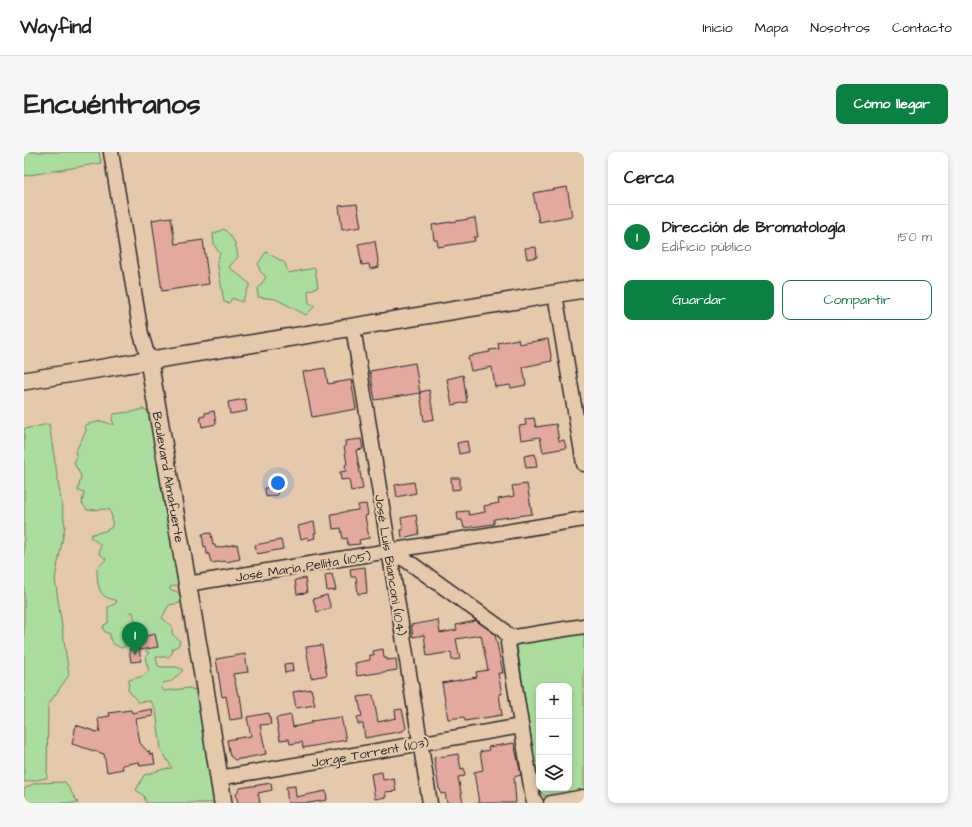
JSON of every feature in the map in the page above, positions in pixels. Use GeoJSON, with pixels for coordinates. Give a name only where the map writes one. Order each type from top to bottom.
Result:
{"type":"FeatureCollection","features":[{"type":"Feature","properties":{"kind":"main road"},"geometry":{"type":"LineString","coordinates":[[24,381],[584,289]]}},
{"type":"Feature","properties":{"kind":"main road","name":"Boulevard Almafuerte"},"geometry":{"type":"LineString","coordinates":[[149,361],[223,803]]}},
{"type":"Feature","properties":{"kind":"street","name":"Boulevard Almafuerte"},"geometry":{"type":"LineString","coordinates":[[111,152],[141,334],[149,361]]}},
{"type":"Feature","properties":{"kind":"street"},"geometry":{"type":"LineString","coordinates":[[555,294],[584,464]]}},
{"type":"Feature","properties":{"kind":"street","name":"José Luis Bianconi (104)"},"geometry":{"type":"LineString","coordinates":[[353,328],[388,552],[430,803]]}},
{"type":"Feature","properties":{"kind":"street","name":"José María Pellita (105)"},"geometry":{"type":"LineString","coordinates":[[187,584],[584,519]]}},
{"type":"Feature","properties":{"kind":"street"},"geometry":{"type":"LineString","coordinates":[[388,552],[406,560],[502,629],[511,639]]}},
{"type":"Feature","properties":{"kind":"street"},"geometry":{"type":"LineString","coordinates":[[536,803],[533,800],[508,643],[515,637],[584,626]]}},
{"type":"Feature","properties":{"kind":"street","name":"Jorge Torrent (103)"},"geometry":{"type":"LineString","coordinates":[[219,778],[521,726]]}},
{"type":"Feature","properties":{"kind":"street"},"geometry":{"type":"LineString","coordinates":[[551,803],[584,797]]}},
{"type":"Feature","properties":{"kind":"green space"},"geometry":{"type":"Polygon","coordinates":[[[24,152],[99,152],[101,163],[24,176],[24,152]]]}},
{"type":"Feature","properties":{"kind":"green space"},"geometry":{"type":"Polygon","coordinates":[[[224,229],[234,242],[238,257],[229,267],[250,284],[242,302],[232,298],[229,303],[224,302],[217,261],[220,254],[214,245],[213,234],[224,229]]]}},
{"type":"Feature","properties":{"kind":"green space"},"geometry":{"type":"Polygon","coordinates":[[[266,252],[285,263],[288,273],[315,268],[318,287],[308,291],[309,303],[315,306],[306,315],[276,299],[258,297],[258,289],[266,277],[260,271],[258,264],[266,252]]]}},
{"type":"Feature","properties":{"kind":"green space"},"geometry":{"type":"Polygon","coordinates":[[[142,409],[152,412],[179,580],[177,585],[170,587],[170,590],[176,591],[183,597],[180,603],[169,605],[162,618],[172,626],[172,634],[180,641],[178,646],[173,648],[169,657],[156,657],[158,666],[177,667],[183,670],[172,681],[163,683],[162,688],[164,691],[189,688],[199,691],[205,727],[208,764],[213,778],[210,786],[213,789],[216,803],[146,803],[144,796],[136,790],[144,775],[172,768],[161,749],[156,711],[151,701],[138,702],[128,690],[129,680],[143,676],[149,671],[145,657],[149,653],[146,651],[147,643],[144,637],[138,634],[133,612],[130,612],[134,642],[121,648],[114,644],[110,639],[110,634],[105,632],[103,628],[104,625],[108,623],[108,607],[115,604],[117,601],[104,596],[100,589],[97,569],[106,559],[99,553],[101,545],[90,537],[92,534],[105,531],[112,527],[112,517],[109,509],[87,510],[82,503],[84,492],[78,491],[81,476],[74,463],[77,457],[75,452],[86,431],[85,425],[101,421],[114,425],[112,419],[114,414],[142,409]]]}},
{"type":"Feature","properties":{"kind":"green space"},"geometry":{"type":"Polygon","coordinates":[[[49,424],[65,526],[55,579],[69,675],[48,705],[47,778],[24,782],[24,429],[49,424]]]}},
{"type":"Feature","properties":{"kind":"green space"},"geometry":{"type":"Polygon","coordinates":[[[584,631],[584,791],[544,796],[540,791],[572,791],[572,683],[536,683],[536,770],[517,646],[519,643],[584,631]]]}},
{"type":"Feature","properties":{"kind":"green space"},"geometry":{"type":"Polygon","coordinates":[[[65,782],[78,803],[25,803],[24,801],[24,789],[35,783],[65,782]]]}},
{"type":"Feature","properties":{"kind":"building"},"geometry":{"type":"Polygon","coordinates":[[[567,187],[572,216],[539,222],[533,193],[567,187]]]}},
{"type":"Feature","properties":{"kind":"building"},"geometry":{"type":"Polygon","coordinates":[[[357,204],[361,227],[342,230],[339,206],[357,204]]]}},
{"type":"Feature","properties":{"kind":"building"},"geometry":{"type":"Polygon","coordinates":[[[171,217],[175,244],[203,240],[209,284],[162,291],[152,220],[171,217]]]}},
{"type":"Feature","properties":{"kind":"building"},"geometry":{"type":"Polygon","coordinates":[[[475,218],[478,237],[474,237],[475,241],[438,247],[437,240],[434,240],[432,225],[475,218]]]}},
{"type":"Feature","properties":{"kind":"building"},"geometry":{"type":"Polygon","coordinates":[[[375,241],[379,267],[370,269],[369,264],[362,265],[358,244],[375,241]]]}},
{"type":"Feature","properties":{"kind":"building"},"geometry":{"type":"Polygon","coordinates":[[[536,247],[537,257],[527,259],[525,248],[536,247]]]}},
{"type":"Feature","properties":{"kind":"building"},"geometry":{"type":"Polygon","coordinates":[[[518,339],[519,344],[548,339],[552,361],[523,367],[526,385],[511,388],[510,385],[495,387],[492,367],[471,371],[468,357],[490,352],[489,350],[499,349],[498,343],[518,339]]]}},
{"type":"Feature","properties":{"kind":"building"},"geometry":{"type":"Polygon","coordinates":[[[415,363],[420,393],[375,400],[370,371],[415,363]]]}},
{"type":"Feature","properties":{"kind":"building"},"geometry":{"type":"Polygon","coordinates":[[[325,368],[328,384],[351,380],[356,409],[312,417],[303,372],[325,368]]]}},
{"type":"Feature","properties":{"kind":"building"},"geometry":{"type":"Polygon","coordinates":[[[463,375],[467,402],[452,405],[447,379],[463,375]]]}},
{"type":"Feature","properties":{"kind":"building"},"geometry":{"type":"Polygon","coordinates":[[[429,390],[434,419],[424,421],[420,392],[429,390]]]}},
{"type":"Feature","properties":{"kind":"building"},"geometry":{"type":"Polygon","coordinates":[[[245,399],[247,411],[230,414],[228,402],[245,399]]]}},
{"type":"Feature","properties":{"kind":"building"},"geometry":{"type":"Polygon","coordinates":[[[214,411],[216,424],[202,427],[200,417],[205,416],[205,413],[214,411]]]}},
{"type":"Feature","properties":{"kind":"building"},"geometry":{"type":"Polygon","coordinates":[[[534,418],[536,427],[556,424],[559,441],[564,440],[566,448],[543,452],[540,437],[521,440],[519,426],[526,425],[525,419],[534,418]]]}},
{"type":"Feature","properties":{"kind":"building"},"geometry":{"type":"Polygon","coordinates":[[[361,439],[363,449],[356,450],[363,489],[351,491],[349,479],[341,480],[340,472],[346,471],[345,465],[347,464],[344,446],[346,446],[345,441],[361,439]]]}},
{"type":"Feature","properties":{"kind":"building"},"geometry":{"type":"Polygon","coordinates":[[[467,441],[469,452],[459,454],[457,443],[467,441]]]}},
{"type":"Feature","properties":{"kind":"building"},"geometry":{"type":"Polygon","coordinates":[[[535,454],[537,467],[526,468],[524,456],[535,454]]]}},
{"type":"Feature","properties":{"kind":"building"},"geometry":{"type":"Polygon","coordinates":[[[451,478],[460,478],[460,489],[452,490],[451,478]]]}},
{"type":"Feature","properties":{"kind":"building"},"geometry":{"type":"Polygon","coordinates":[[[414,482],[416,493],[397,497],[395,485],[414,482]]]}},
{"type":"Feature","properties":{"kind":"building"},"geometry":{"type":"Polygon","coordinates":[[[527,484],[532,514],[494,519],[494,524],[464,528],[462,520],[458,520],[457,512],[468,511],[469,515],[485,512],[484,506],[499,503],[498,499],[514,496],[512,486],[527,484]]]}},
{"type":"Feature","properties":{"kind":"building"},"geometry":{"type":"Polygon","coordinates":[[[276,486],[278,495],[266,497],[265,488],[276,486]]]}},
{"type":"Feature","properties":{"kind":"building"},"geometry":{"type":"Polygon","coordinates":[[[366,504],[368,515],[365,516],[369,538],[359,540],[360,544],[348,545],[347,538],[343,539],[341,528],[333,529],[331,514],[358,510],[358,505],[366,504]]]}},
{"type":"Feature","properties":{"kind":"building"},"geometry":{"type":"Polygon","coordinates":[[[416,515],[419,534],[402,538],[401,530],[403,530],[401,518],[416,515]]]}},
{"type":"Feature","properties":{"kind":"building"},"geometry":{"type":"Polygon","coordinates":[[[314,522],[316,533],[314,533],[315,538],[308,540],[307,537],[301,539],[298,526],[314,522]]]}},
{"type":"Feature","properties":{"kind":"building"},"geometry":{"type":"Polygon","coordinates":[[[211,533],[213,545],[215,545],[216,548],[237,544],[240,559],[211,563],[209,554],[207,554],[206,546],[204,547],[202,534],[211,533]]]}},
{"type":"Feature","properties":{"kind":"building"},"geometry":{"type":"Polygon","coordinates":[[[281,540],[283,549],[257,554],[255,545],[281,540]]]}},
{"type":"Feature","properties":{"kind":"building"},"geometry":{"type":"Polygon","coordinates":[[[365,567],[367,593],[358,594],[356,577],[351,577],[350,569],[365,567]]]}},
{"type":"Feature","properties":{"kind":"building"},"geometry":{"type":"Polygon","coordinates":[[[332,574],[336,590],[327,591],[325,575],[332,574]]]}},
{"type":"Feature","properties":{"kind":"building"},"geometry":{"type":"Polygon","coordinates":[[[305,578],[307,593],[297,594],[295,580],[305,578]]]}},
{"type":"Feature","properties":{"kind":"building"},"geometry":{"type":"Polygon","coordinates":[[[327,595],[331,608],[317,612],[313,599],[327,595]]]}},
{"type":"Feature","properties":{"kind":"building"},"geometry":{"type":"Polygon","coordinates":[[[438,620],[440,633],[457,630],[456,625],[475,620],[495,634],[503,673],[498,673],[502,694],[499,694],[502,715],[465,721],[464,717],[448,719],[442,683],[477,677],[476,672],[488,670],[481,635],[456,639],[460,659],[452,660],[451,652],[427,656],[424,635],[413,637],[411,625],[438,620]]]}},
{"type":"Feature","properties":{"kind":"building"},"geometry":{"type":"Polygon","coordinates":[[[155,634],[158,647],[140,650],[138,638],[155,634]]]}},
{"type":"Feature","properties":{"kind":"building"},"geometry":{"type":"Polygon","coordinates":[[[322,645],[327,675],[311,678],[306,647],[322,645]]]}},
{"type":"Feature","properties":{"kind":"building"},"geometry":{"type":"Polygon","coordinates":[[[139,648],[141,661],[131,662],[129,649],[139,648]]]}},
{"type":"Feature","properties":{"kind":"building"},"geometry":{"type":"Polygon","coordinates":[[[383,649],[384,658],[387,658],[387,660],[396,659],[397,670],[357,676],[355,663],[370,660],[370,655],[374,655],[373,651],[383,649]]]}},
{"type":"Feature","properties":{"kind":"building"},"geometry":{"type":"Polygon","coordinates":[[[245,654],[248,672],[233,674],[238,695],[240,695],[243,718],[230,720],[226,696],[222,697],[216,659],[245,654]]]}},
{"type":"Feature","properties":{"kind":"building"},"geometry":{"type":"Polygon","coordinates":[[[292,663],[293,671],[285,673],[284,664],[292,663]]]}},
{"type":"Feature","properties":{"kind":"building"},"geometry":{"type":"Polygon","coordinates":[[[311,689],[315,705],[296,708],[293,692],[311,689]]]}},
{"type":"Feature","properties":{"kind":"building"},"geometry":{"type":"Polygon","coordinates":[[[373,695],[378,722],[396,718],[395,710],[402,709],[406,728],[403,731],[365,738],[363,724],[358,724],[357,717],[362,716],[358,697],[373,695]]]}},
{"type":"Feature","properties":{"kind":"building"},"geometry":{"type":"Polygon","coordinates":[[[152,709],[153,716],[136,719],[140,743],[148,752],[149,751],[150,755],[153,754],[155,764],[140,766],[139,762],[122,765],[123,769],[107,772],[104,754],[72,744],[76,725],[100,733],[98,718],[110,716],[109,713],[131,710],[132,713],[152,709]]]}},
{"type":"Feature","properties":{"kind":"building"},"geometry":{"type":"Polygon","coordinates":[[[269,713],[271,724],[260,725],[266,754],[235,760],[230,756],[227,740],[251,736],[247,717],[269,713]]]}},
{"type":"Feature","properties":{"kind":"building"},"geometry":{"type":"Polygon","coordinates":[[[291,715],[293,727],[312,723],[311,721],[341,717],[346,740],[303,748],[302,742],[290,744],[289,739],[280,740],[276,718],[291,715]]]}},
{"type":"Feature","properties":{"kind":"building"},"geometry":{"type":"Polygon","coordinates":[[[514,743],[521,775],[514,777],[516,803],[479,803],[474,772],[483,770],[480,752],[489,750],[488,747],[514,743]]]}},
{"type":"Feature","properties":{"kind":"building"},"geometry":{"type":"Polygon","coordinates":[[[458,754],[461,769],[464,768],[465,776],[458,777],[463,803],[447,803],[445,793],[441,794],[439,789],[434,758],[458,754]]]}},
{"type":"Feature","properties":{"kind":"building"},"geometry":{"type":"Polygon","coordinates":[[[382,772],[383,780],[394,778],[396,791],[385,792],[386,797],[375,799],[371,774],[382,772]]]}},
{"type":"Feature","properties":{"kind":"building"},"geometry":{"type":"Polygon","coordinates":[[[271,783],[272,790],[258,793],[260,803],[238,803],[236,794],[240,788],[271,783]]]}},
{"type":"Feature","properties":{"kind":"building"},"geometry":{"type":"Polygon","coordinates":[[[295,786],[296,797],[326,791],[327,800],[309,803],[288,803],[286,787],[295,786]]]}},
{"type":"Feature","properties":{"kind":"place","name":"Dirección de Bromatología"},"geometry":{"type":"Point","coordinates":[135,655]}}]}
